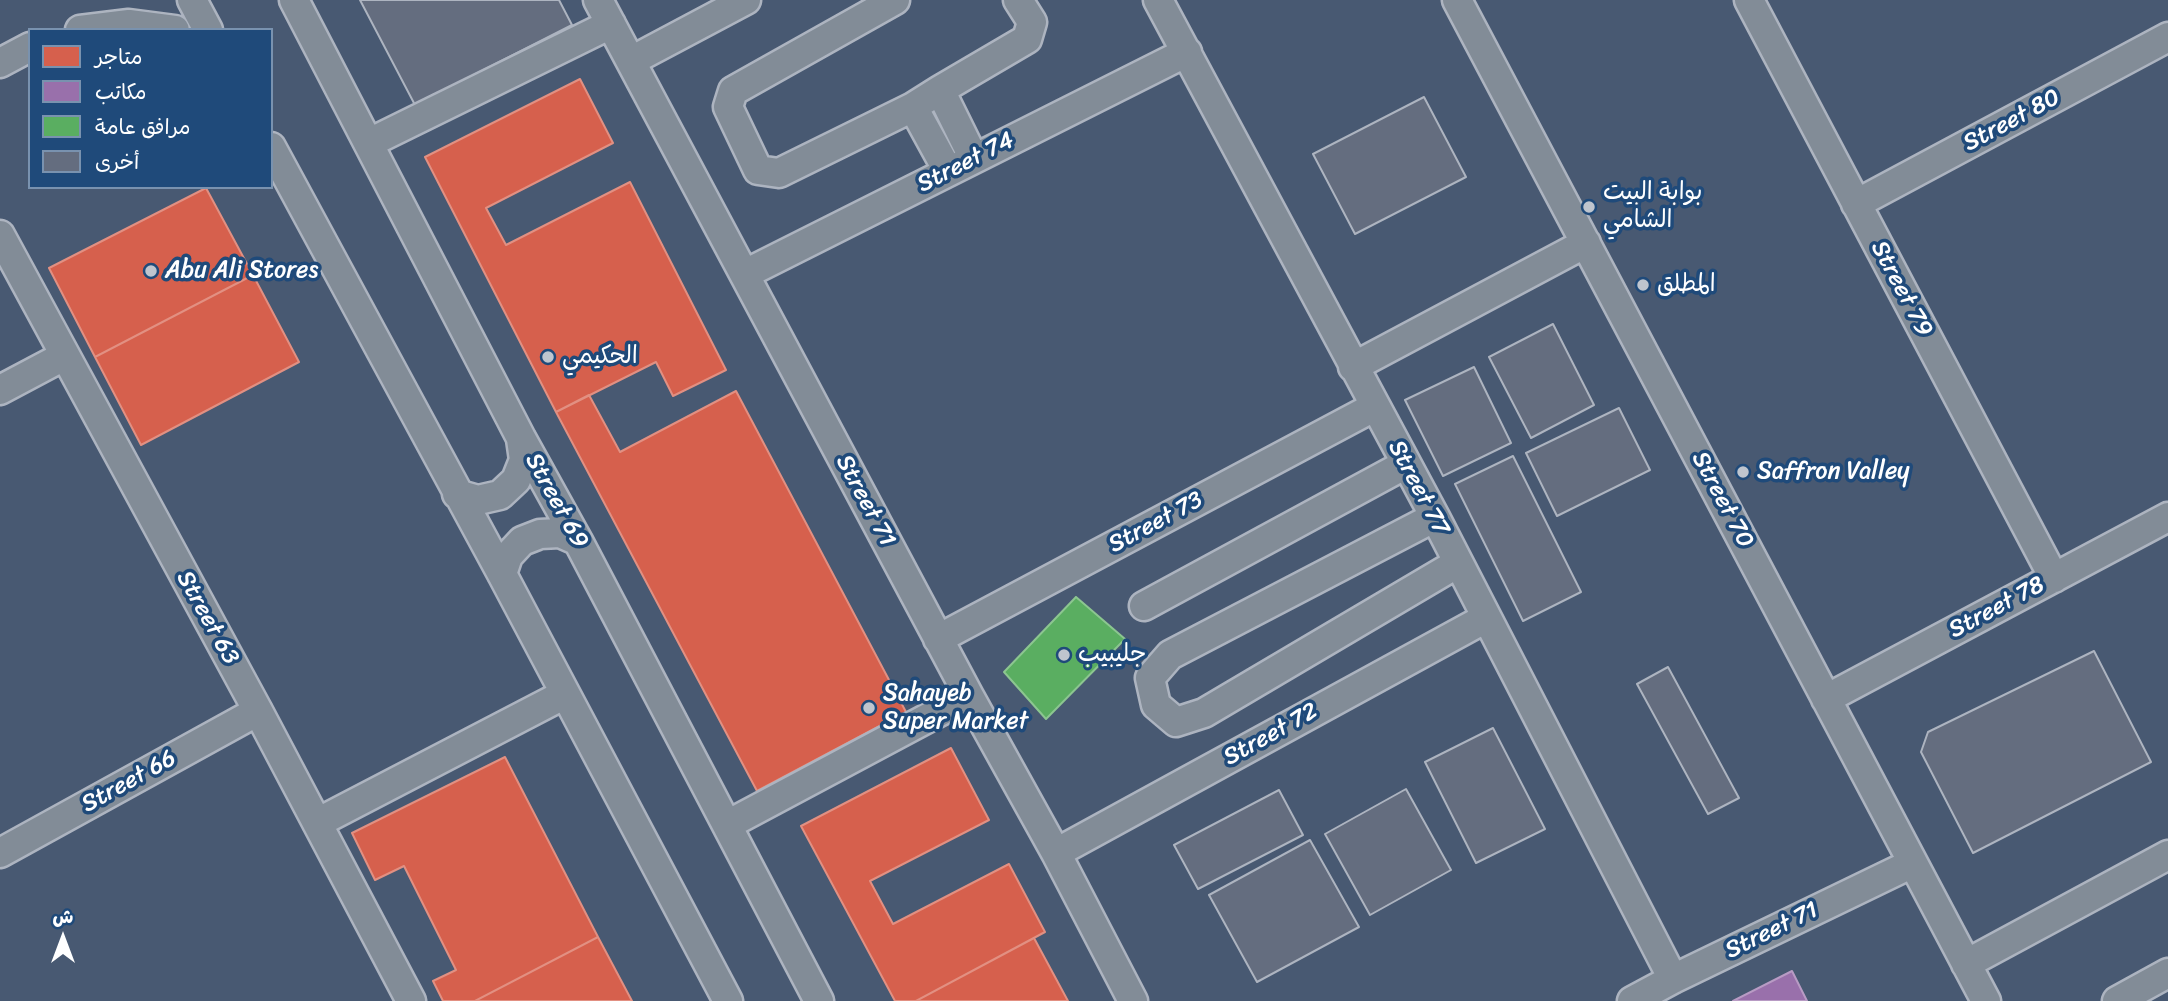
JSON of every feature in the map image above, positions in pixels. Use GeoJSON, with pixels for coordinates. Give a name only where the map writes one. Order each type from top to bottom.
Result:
{"type":"FeatureCollection","features":[{"type":"Feature","properties":{"kind":"street"},"geometry":{"type":"LineString","coordinates":[[192,0],[207,28]]}},
{"type":"Feature","properties":{"kind":"street","name":"Street 69"},"geometry":{"type":"LineString","coordinates":[[294,0],[521,438],[578,541],[819,1001]]}},
{"type":"Feature","properties":{"kind":"street"},"geometry":{"type":"LineString","coordinates":[[631,61],[746,0]]}},
{"type":"Feature","properties":{"kind":"street"},"geometry":{"type":"LineString","coordinates":[[873,5],[733,91],[728,107],[758,170],[779,173],[913,107],[1027,39],[1032,22],[1018,0]]}},
{"type":"Feature","properties":{"kind":"street","name":"Street 77"},"geometry":{"type":"LineString","coordinates":[[1158,0],[1435,517],[1672,979]]}},
{"type":"Feature","properties":{"kind":"street","name":"Street 70"},"geometry":{"type":"LineString","coordinates":[[1457,0],[1986,1001]]}},
{"type":"Feature","properties":{"kind":"street","name":"Street 79"},"geometry":{"type":"LineString","coordinates":[[1749,0],[2054,578]]}},
{"type":"Feature","properties":{"kind":"street"},"geometry":{"type":"LineString","coordinates":[[369,143],[604,12]]}},
{"type":"Feature","properties":{"kind":"street","name":"Street 71"},"geometry":{"type":"LineString","coordinates":[[604,12],[1133,1001]]}},
{"type":"Feature","properties":{"kind":"street"},"geometry":{"type":"LineString","coordinates":[[96,28],[129,24],[160,28]]}},
{"type":"Feature","properties":{"kind":"street","name":"Street 80"},"geometry":{"type":"LineString","coordinates":[[1856,204],[2168,37]]}},
{"type":"Feature","properties":{"kind":"street"},"geometry":{"type":"LineString","coordinates":[[0,63],[28,48]]}},
{"type":"Feature","properties":{"kind":"street","name":"Street 74"},"geometry":{"type":"LineString","coordinates":[[745,274],[1187,52]]}},
{"type":"Feature","properties":{"kind":"street"},"geometry":{"type":"LineString","coordinates":[[940,90],[974,159]]}},
{"type":"Feature","properties":{"kind":"street"},"geometry":{"type":"LineString","coordinates":[[913,107],[948,171]]}},
{"type":"Feature","properties":{"kind":"street"},"geometry":{"type":"LineString","coordinates":[[273,151],[502,574],[728,1001]]}},
{"type":"Feature","properties":{"kind":"street","name":"Street 63"},"geometry":{"type":"LineString","coordinates":[[0,235],[258,711],[411,1001]]}},
{"type":"Feature","properties":{"kind":"street"},"geometry":{"type":"LineString","coordinates":[[1353,367],[1586,243]]}},
{"type":"Feature","properties":{"kind":"street"},"geometry":{"type":"LineString","coordinates":[[0,390],[64,356]]}},
{"type":"Feature","properties":{"kind":"street","name":"Street 73"},"geometry":{"type":"LineString","coordinates":[[938,639],[1374,407]]}},
{"type":"Feature","properties":{"kind":"street"},"geometry":{"type":"LineString","coordinates":[[457,494],[478,500],[500,495],[516,480],[524,460],[521,438]]}},
{"type":"Feature","properties":{"kind":"street"},"geometry":{"type":"LineString","coordinates":[[1144,606],[1406,464]]}},
{"type":"Feature","properties":{"kind":"street"},"geometry":{"type":"LineString","coordinates":[[1435,517],[1170,655],[1150,678],[1156,705],[1175,722],[1204,713],[1458,563]]}},
{"type":"Feature","properties":{"kind":"street","name":"Street 78"},"geometry":{"type":"LineString","coordinates":[[1826,699],[2168,517]]}},
{"type":"Feature","properties":{"kind":"street"},"geometry":{"type":"LineString","coordinates":[[502,574],[508,556],[522,541],[540,534],[560,533],[578,541]]}},
{"type":"Feature","properties":{"kind":"street","name":"Street 72"},"geometry":{"type":"LineString","coordinates":[[1056,853],[1486,618]]}},
{"type":"Feature","properties":{"kind":"street"},"geometry":{"type":"LineString","coordinates":[[317,823],[565,694]]}},
{"type":"Feature","properties":{"kind":"street"},"geometry":{"type":"LineString","coordinates":[[727,825],[969,696]]}},
{"type":"Feature","properties":{"kind":"street","name":"Street 66"},"geometry":{"type":"LineString","coordinates":[[0,853],[258,711]]}},
{"type":"Feature","properties":{"kind":"street"},"geometry":{"type":"LineString","coordinates":[[1966,964],[2168,855]]}},
{"type":"Feature","properties":{"kind":"street","name":"Street 71"},"geometry":{"type":"LineString","coordinates":[[1632,1001],[1672,979],[1913,863]]}},
{"type":"Feature","properties":{"kind":"street"},"geometry":{"type":"LineString","coordinates":[[2117,1001],[2168,974]]}},
{"type":"Feature","properties":{"kind":"building: متاجر"},"geometry":{"type":"Polygon","coordinates":[[[580,79],[613,143],[486,208],[506,245],[630,182],[726,370],[673,396],[656,362],[556,412],[425,157],[580,79]]]}},
{"type":"Feature","properties":{"kind":"building: متاجر","name":"Abu Ali Stores"},"geometry":{"type":"Polygon","coordinates":[[[207,189],[253,275],[95,357],[49,268],[207,189]]]}},
{"type":"Feature","properties":{"kind":"building: متاجر"},"geometry":{"type":"Polygon","coordinates":[[[253,275],[299,362],[141,445],[95,357],[253,275]]]}},
{"type":"Feature","properties":{"kind":"building: متاجر"},"geometry":{"type":"Polygon","coordinates":[[[736,391],[906,712],[757,791],[556,412],[589,395],[620,452],[736,391]]]}},
{"type":"Feature","properties":{"kind":"building: متاجر"},"geometry":{"type":"Polygon","coordinates":[[[951,748],[989,820],[870,881],[893,924],[1009,864],[1045,932],[916,1001],[895,1001],[801,826],[951,748]]]}},
{"type":"Feature","properties":{"kind":"building: متاجر"},"geometry":{"type":"Polygon","coordinates":[[[505,757],[598,937],[475,1001],[443,1001],[433,981],[456,970],[404,866],[375,880],[352,833],[505,757]]]}},
{"type":"Feature","properties":{"kind":"building: متاجر"},"geometry":{"type":"Polygon","coordinates":[[[598,937],[632,1001],[475,1001],[598,937]]]}},
{"type":"Feature","properties":{"kind":"building: متاجر"},"geometry":{"type":"Polygon","coordinates":[[[1034,938],[1068,1001],[916,1001],[1034,938]]]}},
{"type":"Feature","properties":{"kind":"building: مكاتب"},"geometry":{"type":"Polygon","coordinates":[[[1792,971],[1807,1001],[1733,1001],[1792,971]]]}},
{"type":"Feature","properties":{"kind":"building: مرافق عامة","name":"جليبيب"},"geometry":{"type":"Polygon","coordinates":[[[1076,597],[1125,639],[1046,719],[1004,672],[1076,597]]]}},
{"type":"Feature","properties":{"kind":"building: أخرى"},"geometry":{"type":"Polygon","coordinates":[[[360,0],[559,0],[572,25],[415,105],[360,0]]]}},
{"type":"Feature","properties":{"kind":"building: أخرى"},"geometry":{"type":"Polygon","coordinates":[[[1424,97],[1466,177],[1355,234],[1313,154],[1424,97]]]}},
{"type":"Feature","properties":{"kind":"building: أخرى"},"geometry":{"type":"Polygon","coordinates":[[[1553,324],[1594,405],[1531,438],[1489,357],[1553,324]]]}},
{"type":"Feature","properties":{"kind":"building: أخرى"},"geometry":{"type":"Polygon","coordinates":[[[1474,367],[1511,443],[1443,476],[1405,400],[1474,367]]]}},
{"type":"Feature","properties":{"kind":"building: أخرى"},"geometry":{"type":"Polygon","coordinates":[[[1619,408],[1650,470],[1557,516],[1526,453],[1619,408]]]}},
{"type":"Feature","properties":{"kind":"building: أخرى"},"geometry":{"type":"Polygon","coordinates":[[[1513,456],[1581,592],[1523,621],[1455,484],[1513,456]]]}},
{"type":"Feature","properties":{"kind":"building: أخرى"},"geometry":{"type":"Polygon","coordinates":[[[2094,651],[2151,762],[1973,853],[1921,752],[1928,732],[2094,651]]]}},
{"type":"Feature","properties":{"kind":"building: أخرى"},"geometry":{"type":"Polygon","coordinates":[[[1668,667],[1739,798],[1708,814],[1637,684],[1668,667]]]}},
{"type":"Feature","properties":{"kind":"building: أخرى"},"geometry":{"type":"Polygon","coordinates":[[[1493,728],[1545,829],[1476,863],[1425,762],[1493,728]]]}},
{"type":"Feature","properties":{"kind":"building: أخرى"},"geometry":{"type":"Polygon","coordinates":[[[1406,789],[1451,870],[1370,915],[1325,834],[1406,789]]]}},
{"type":"Feature","properties":{"kind":"building: أخرى"},"geometry":{"type":"Polygon","coordinates":[[[1279,790],[1303,835],[1198,889],[1174,845],[1279,790]]]}},
{"type":"Feature","properties":{"kind":"building: أخرى"},"geometry":{"type":"Polygon","coordinates":[[[1310,840],[1359,927],[1257,982],[1209,895],[1310,840]]]}},
{"type":"Feature","properties":{"kind":"place","name":"بوابة البيت الشامي"},"geometry":{"type":"Point","coordinates":[1589,207]}},
{"type":"Feature","properties":{"kind":"place","name":"Abu Ali Stores"},"geometry":{"type":"Point","coordinates":[151,271]}},
{"type":"Feature","properties":{"kind":"place","name":"المطلق"},"geometry":{"type":"Point","coordinates":[1643,285]}},
{"type":"Feature","properties":{"kind":"place","name":"الحكيمي"},"geometry":{"type":"Point","coordinates":[548,357]}},
{"type":"Feature","properties":{"kind":"place","name":"Saffron Valley"},"geometry":{"type":"Point","coordinates":[1743,472]}},
{"type":"Feature","properties":{"kind":"place","name":"جليبيب"},"geometry":{"type":"Point","coordinates":[1064,655]}},
{"type":"Feature","properties":{"kind":"place","name":"Sahayeb Super Market"},"geometry":{"type":"Point","coordinates":[869,708]}}]}
